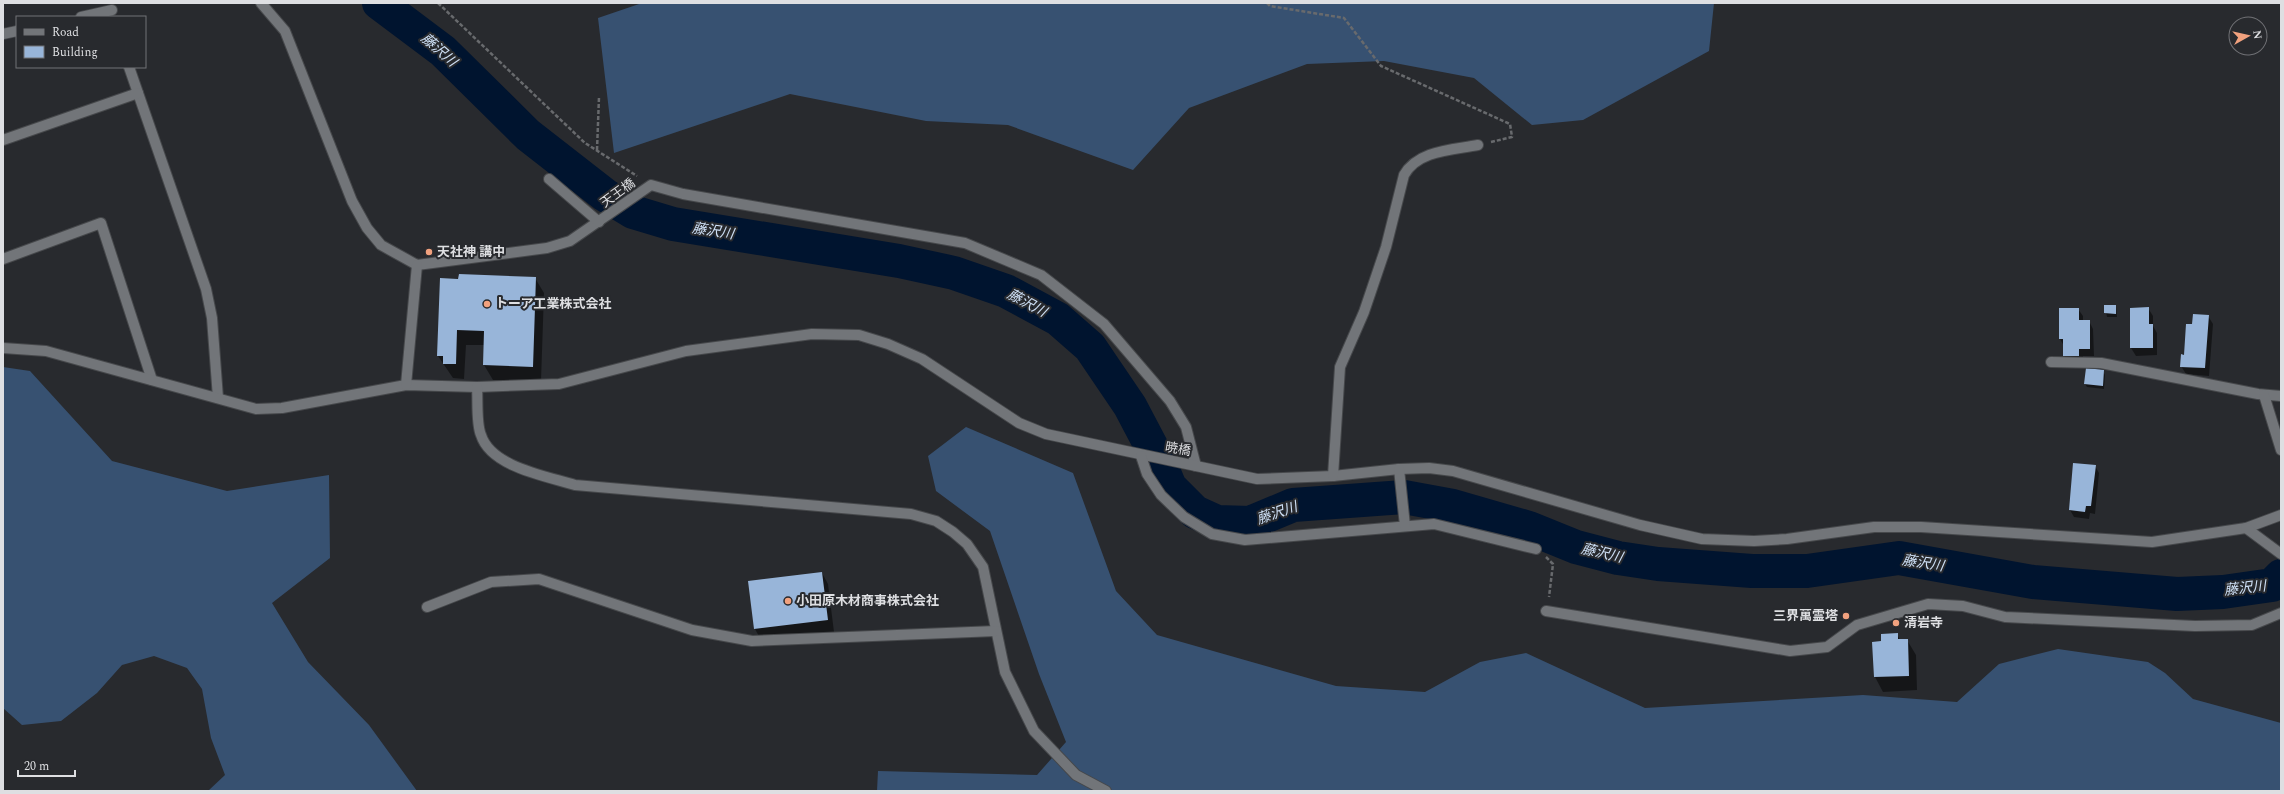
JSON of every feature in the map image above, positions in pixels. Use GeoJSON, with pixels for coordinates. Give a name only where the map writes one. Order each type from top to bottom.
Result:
{"type":"FeatureCollection","features":[{"type":"Feature","properties":{"kind":"street"},"geometry":{"type":"LineString","coordinates":[[261,3],[285,31],[352,201],[367,228],[382,244],[417,265],[406,385]]}},
{"type":"Feature","properties":{"kind":"street"},"geometry":{"type":"LineString","coordinates":[[85,16],[112,10]]}},
{"type":"Feature","properties":{"kind":"street"},"geometry":{"type":"LineString","coordinates":[[3,34],[16,31]]}},
{"type":"Feature","properties":{"kind":"street"},"geometry":{"type":"LineString","coordinates":[[130,68],[206,289],[212,318],[218,398]]}},
{"type":"Feature","properties":{"kind":"street"},"geometry":{"type":"LineString","coordinates":[[3,140],[138,93]]}},
{"type":"Feature","properties":{"kind":"street"},"geometry":{"type":"LineString","coordinates":[[1333,476],[1340,367],[1364,312],[1386,247],[1404,175],[1410,165],[1426,155],[1478,145]]}},
{"type":"Feature","properties":{"kind":"street"},"geometry":{"type":"LineString","coordinates":[[549,179],[599,222]]}},
{"type":"Feature","properties":{"kind":"street"},"geometry":{"type":"LineString","coordinates":[[651,185],[683,194],[965,243],[1041,275],[1104,324],[1170,401],[1186,427],[1196,466]]}},
{"type":"Feature","properties":{"kind":"street","name":"天王橋"},"geometry":{"type":"LineString","coordinates":[[417,265],[547,248],[570,241],[651,185]]}},
{"type":"Feature","properties":{"kind":"street"},"geometry":{"type":"LineString","coordinates":[[3,259],[101,223],[152,380]]}},
{"type":"Feature","properties":{"kind":"street","name":"暁橋"},"geometry":{"type":"LineString","coordinates":[[3,348],[46,351],[256,409],[282,408],[406,385],[477,387],[559,384],[686,351],[812,334],[859,336],[888,344],[922,359],[1019,423],[1046,434],[1141,456],[1256,479],[1333,476],[1399,469],[1429,468],[1453,471],[1640,526],[1702,539],[1754,541],[1788,539],[1874,527],[1921,527],[2152,542],[2246,528],[2281,515]]}},
{"type":"Feature","properties":{"kind":"street"},"geometry":{"type":"LineString","coordinates":[[2051,362],[2101,363],[2264,395],[2281,396]]}},
{"type":"Feature","properties":{"kind":"street"},"geometry":{"type":"LineString","coordinates":[[477,387],[480,435],[494,455],[525,470],[575,485],[911,514],[936,521],[953,532],[967,544],[983,567],[1005,672],[1034,731],[1076,775],[1106,791]]}},
{"type":"Feature","properties":{"kind":"street"},"geometry":{"type":"LineString","coordinates":[[2264,395],[2281,450]]}},
{"type":"Feature","properties":{"kind":"street"},"geometry":{"type":"LineString","coordinates":[[1141,456],[1147,474],[1161,495],[1184,517],[1212,534],[1245,540],[1404,523],[1434,524],[1450,526],[1536,549]]}},
{"type":"Feature","properties":{"kind":"street"},"geometry":{"type":"LineString","coordinates":[[1399,469],[1404,523]]}},
{"type":"Feature","properties":{"kind":"street"},"geometry":{"type":"LineString","coordinates":[[2246,528],[2281,554]]}},
{"type":"Feature","properties":{"kind":"street"},"geometry":{"type":"LineString","coordinates":[[427,607],[491,582],[539,579],[692,630],[752,642],[996,631]]}},
{"type":"Feature","properties":{"kind":"street"},"geometry":{"type":"LineString","coordinates":[[1546,611],[1790,651],[1827,647],[1857,625],[1928,604],[1963,606],[2005,617],[2195,626],[2252,625],[2281,613]]}},
{"type":"Feature","properties":{"kind":"path"},"geometry":{"type":"LineString","coordinates":[[438,3],[585,143],[651,185]]}},
{"type":"Feature","properties":{"kind":"path"},"geometry":{"type":"LineString","coordinates":[[1267,3],[1270,6],[1344,18],[1381,66],[1510,124],[1512,137],[1478,145]]}},
{"type":"Feature","properties":{"kind":"path"},"geometry":{"type":"LineString","coordinates":[[597,150],[599,97]]}},
{"type":"Feature","properties":{"kind":"path"},"geometry":{"type":"LineString","coordinates":[[1549,593],[1553,564]]}},
{"type":"Feature","properties":{"kind":"shaded area"},"geometry":{"type":"Polygon","coordinates":[[[642,3],[1714,3],[1709,51],[1583,120],[1532,125],[1474,78],[1384,61],[1307,64],[1189,108],[1133,170],[1008,125],[926,121],[790,94],[614,153],[598,18],[642,3]]]}},
{"type":"Feature","properties":{"kind":"shaded area"},"geometry":{"type":"Polygon","coordinates":[[[3,367],[30,371],[112,461],[227,491],[329,475],[330,558],[272,603],[308,662],[369,725],[417,791],[208,791],[225,775],[211,738],[202,689],[187,668],[154,656],[122,665],[97,693],[61,721],[22,725],[3,708],[3,367]]]}},
{"type":"Feature","properties":{"kind":"shaded area"},"geometry":{"type":"Polygon","coordinates":[[[966,427],[1073,473],[1116,591],[1157,635],[1336,686],[1425,692],[1480,662],[1526,653],[1645,708],[1863,695],[1957,702],[1999,664],[2058,649],[2148,662],[2165,673],[2193,699],[2281,723],[2281,791],[877,791],[878,771],[1037,775],[1066,742],[1039,674],[990,531],[936,491],[928,456],[966,427]]]}},
{"type":"Feature","properties":{"kind":"building","name":"トーア工業株式会社"},"geometry":{"type":"Polygon","coordinates":[[[459,274],[536,277],[533,367],[483,365],[484,331],[457,330],[456,364],[443,364],[443,356],[437,356],[440,278],[458,279],[459,274]]]}},
{"type":"Feature","properties":{"kind":"building"},"geometry":{"type":"Polygon","coordinates":[[[2104,305],[2116,305],[2116,314],[2104,313],[2104,305]]]}},
{"type":"Feature","properties":{"kind":"building"},"geometry":{"type":"Polygon","coordinates":[[[2149,307],[2149,324],[2153,324],[2153,348],[2130,348],[2130,308],[2149,307]]]}},
{"type":"Feature","properties":{"kind":"building"},"geometry":{"type":"Polygon","coordinates":[[[2059,308],[2079,308],[2079,320],[2090,320],[2090,349],[2079,349],[2079,356],[2063,356],[2063,339],[2059,339],[2059,308]]]}},
{"type":"Feature","properties":{"kind":"building"},"geometry":{"type":"Polygon","coordinates":[[[2193,314],[2209,315],[2205,368],[2180,367],[2181,354],[2184,355],[2186,324],[2192,324],[2193,314]]]}},
{"type":"Feature","properties":{"kind":"building"},"geometry":{"type":"Polygon","coordinates":[[[2086,368],[2104,370],[2103,386],[2084,384],[2086,368]]]}},
{"type":"Feature","properties":{"kind":"building"},"geometry":{"type":"Polygon","coordinates":[[[2073,463],[2096,465],[2091,506],[2086,506],[2085,512],[2069,510],[2073,463]]]}},
{"type":"Feature","properties":{"kind":"building","name":"小田原木材商事株式会社"},"geometry":{"type":"Polygon","coordinates":[[[822,572],[828,620],[754,629],[748,581],[822,572]]]}},
{"type":"Feature","properties":{"kind":"building","name":"清岩寺"},"geometry":{"type":"Polygon","coordinates":[[[1898,633],[1898,639],[1908,639],[1909,676],[1874,677],[1872,642],[1881,641],[1881,634],[1898,633]]]}},
{"type":"Feature","properties":{"kind":"waterway","name":"藤沢川"},"geometry":{"type":"LineString","coordinates":[[379,3],[443,51],[528,135],[605,195],[633,212],[673,224],[899,261],[954,273],[1006,291],[1058,319],[1090,347],[1130,406],[1160,463],[1170,487],[1195,512],[1217,522],[1250,523],[1293,505],[1404,497],[1453,506],[1529,528],[1576,547],[1618,558],[1658,564],[1752,571],[1807,571],[1899,558],[2033,582],[2177,594],[2223,592],[2272,585],[2281,576]]}},
{"type":"Feature","properties":{"kind":"place","name":"天社神 講中"},"geometry":{"type":"Point","coordinates":[429,252]}},
{"type":"Feature","properties":{"kind":"place","name":"トーア工業株式会社"},"geometry":{"type":"Point","coordinates":[487,304]}},
{"type":"Feature","properties":{"kind":"place","name":"小田原木材商事株式会社"},"geometry":{"type":"Point","coordinates":[788,601]}},
{"type":"Feature","properties":{"kind":"place","name":"三界萬霊塔"},"geometry":{"type":"Point","coordinates":[1846,616]}},
{"type":"Feature","properties":{"kind":"place","name":"清岩寺"},"geometry":{"type":"Point","coordinates":[1896,623]}}]}
